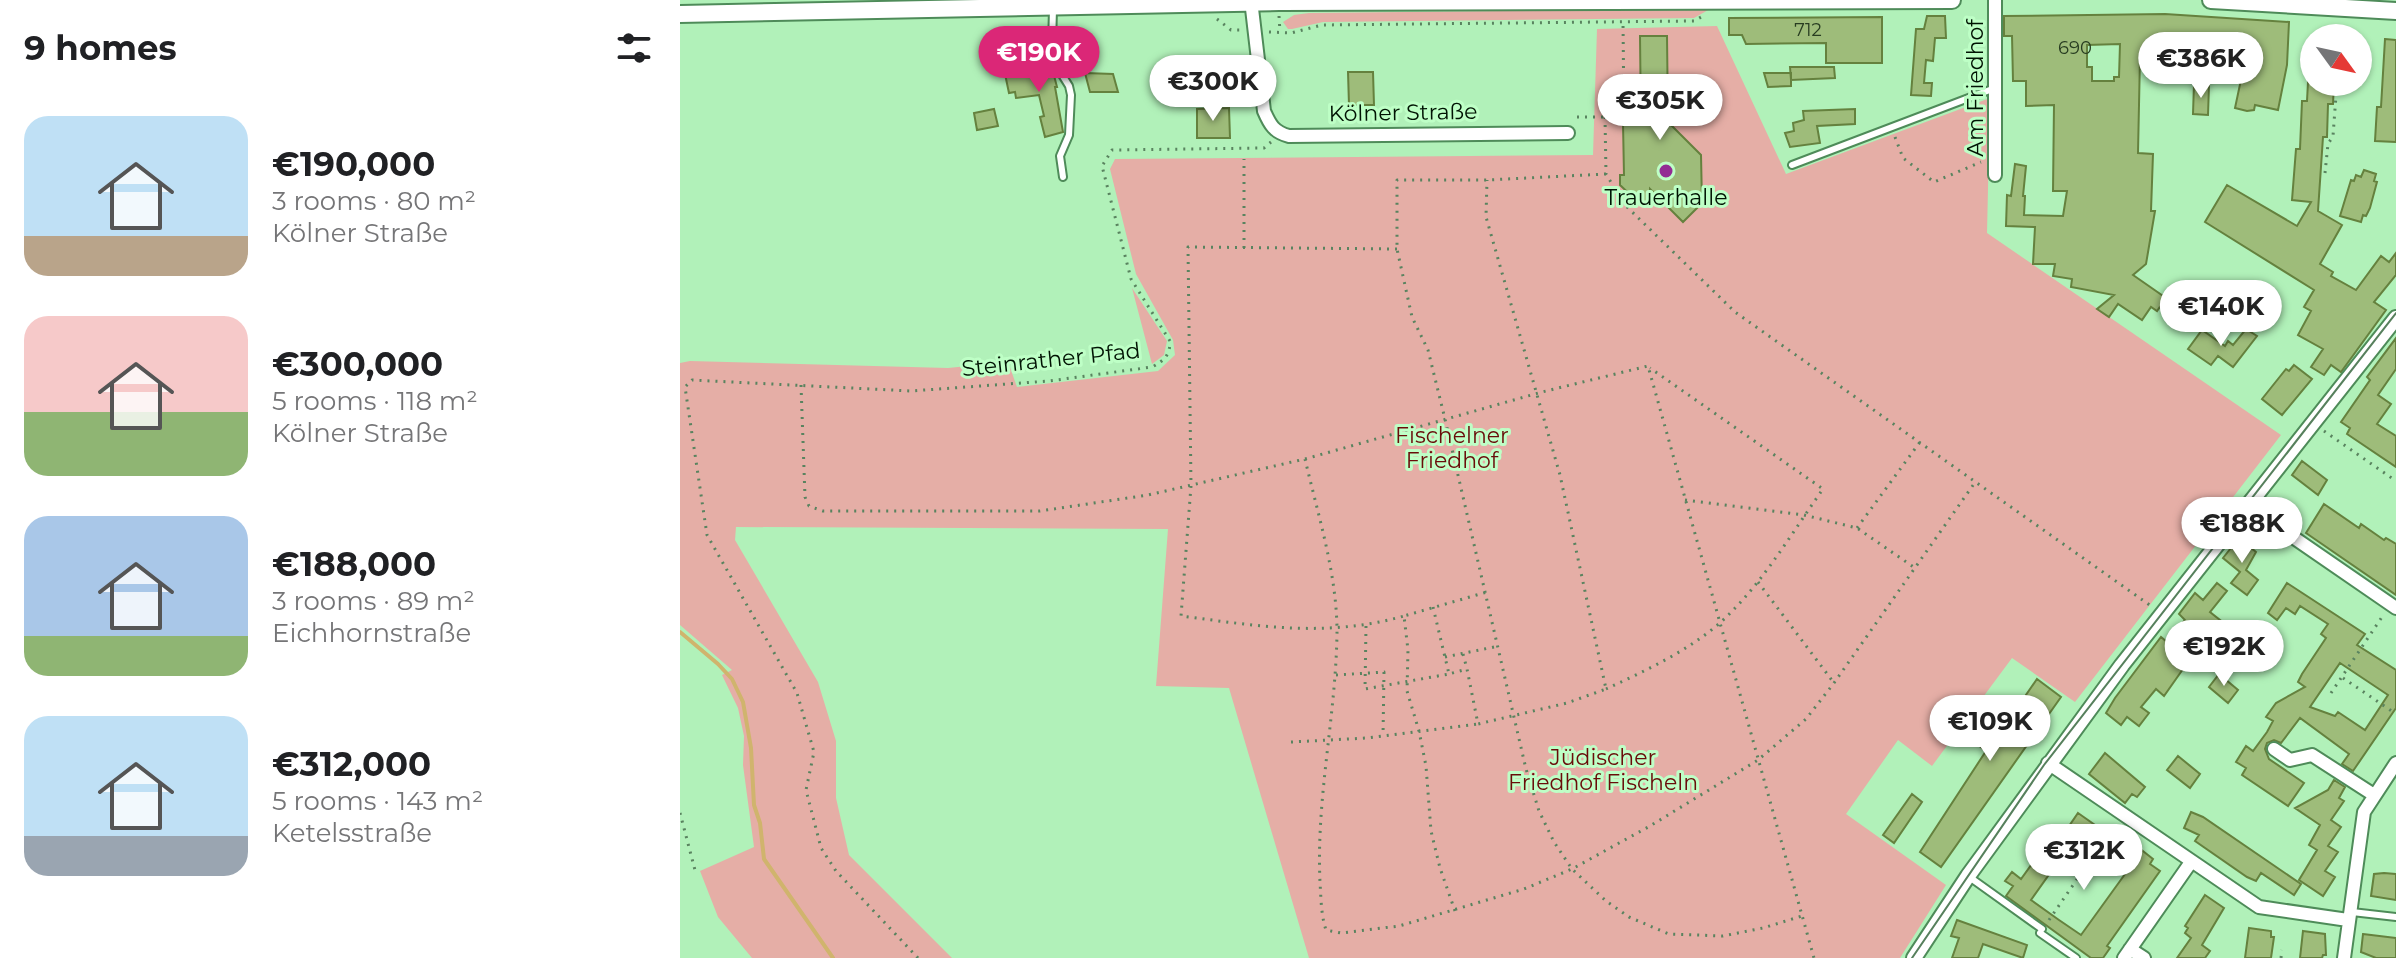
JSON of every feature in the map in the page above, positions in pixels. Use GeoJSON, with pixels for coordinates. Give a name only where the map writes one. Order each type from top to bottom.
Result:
{"type":"FeatureCollection","features":[{"type":"Feature","properties":{"kind":"main road"},"geometry":{"type":"LineString","coordinates":[[680,14],[1252,1],[1952,0]]}},
{"type":"Feature","properties":{"kind":"main road"},"geometry":{"type":"LineString","coordinates":[[2211,0],[2393,7]]}},
{"type":"Feature","properties":{"kind":"street","name":"Am Friedhof"},"geometry":{"type":"LineString","coordinates":[[1995,0],[1995,175]]}},
{"type":"Feature","properties":{"kind":"street"},"geometry":{"type":"LineString","coordinates":[[1252,1],[1264,111],[1270,126],[1279,133]]}},
{"type":"Feature","properties":{"kind":"street","name":"Kölner Straße"},"geometry":{"type":"LineString","coordinates":[[1279,133],[1289,136],[1568,133]]}},
{"type":"Feature","properties":{"kind":"street"},"geometry":{"type":"LineString","coordinates":[[1914,958],[2048,763],[2161,614],[2396,318]]}},
{"type":"Feature","properties":{"kind":"street"},"geometry":{"type":"LineString","coordinates":[[2248,506],[2393,606]]}},
{"type":"Feature","properties":{"kind":"street"},"geometry":{"type":"LineString","coordinates":[[2274,749],[2290,760],[2312,755],[2374,795]]}},
{"type":"Feature","properties":{"kind":"street"},"geometry":{"type":"LineString","coordinates":[[2048,763],[2259,907],[2349,916]]}},
{"type":"Feature","properties":{"kind":"street"},"geometry":{"type":"LineString","coordinates":[[2344,958],[2364,812],[2396,763]]}},
{"type":"Feature","properties":{"kind":"street"},"geometry":{"type":"LineString","coordinates":[[2144,958],[2127,953],[2191,862]]}},
{"type":"Feature","properties":{"kind":"lane"},"geometry":{"type":"LineString","coordinates":[[1053,5],[1052,45],[1071,95],[1069,135],[1060,156],[1063,177]]}},
{"type":"Feature","properties":{"kind":"lane"},"geometry":{"type":"LineString","coordinates":[[1792,165],[1995,88]]}},
{"type":"Feature","properties":{"kind":"lane"},"geometry":{"type":"LineString","coordinates":[[1968,876],[2076,958]]}},
{"type":"Feature","properties":{"kind":"lane"},"geometry":{"type":"LineString","coordinates":[[2349,916],[2396,917]]}},
{"type":"Feature","properties":{"kind":"path"},"geometry":{"type":"LineString","coordinates":[[1206,3],[1207,18],[1223,22],[1231,30],[1291,33],[1322,25],[1694,21],[1705,15]]}},
{"type":"Feature","properties":{"kind":"path"},"geometry":{"type":"LineString","coordinates":[[1623,22],[1624,117]]}},
{"type":"Feature","properties":{"kind":"path"},"geometry":{"type":"LineString","coordinates":[[2325,173],[2328,144],[2333,136],[2336,96]]}},
{"type":"Feature","properties":{"kind":"path"},"geometry":{"type":"LineString","coordinates":[[1577,117],[1672,117]]}},
{"type":"Feature","properties":{"kind":"path"},"geometry":{"type":"LineString","coordinates":[[1605,117],[1606,174],[1625,205],[1735,312],[2161,614]]}},
{"type":"Feature","properties":{"kind":"path"},"geometry":{"type":"LineString","coordinates":[[1892,127],[1903,158],[1934,182],[1995,155]]}},
{"type":"Feature","properties":{"kind":"path","name":"Steinrather Pfad"},"geometry":{"type":"LineString","coordinates":[[918,958],[836,871],[821,848],[806,790],[814,752],[797,693],[707,535],[685,387],[692,380],[911,391],[1049,381],[1152,367],[1170,352],[1170,341],[1131,279],[1102,166],[1112,150],[1264,148],[1279,133]]}},
{"type":"Feature","properties":{"kind":"path"},"geometry":{"type":"LineString","coordinates":[[1244,159],[1244,248]]}},
{"type":"Feature","properties":{"kind":"path"},"geometry":{"type":"LineString","coordinates":[[1606,174],[1487,180],[1397,180],[1397,249],[1412,317],[1428,350],[1487,592],[1513,717],[1539,811],[1554,842],[1587,886],[1629,917],[1669,934],[1723,936],[1802,916]]}},
{"type":"Feature","properties":{"kind":"path"},"geometry":{"type":"LineString","coordinates":[[1487,180],[1486,217],[1560,475],[1606,689]]}},
{"type":"Feature","properties":{"kind":"path"},"geometry":{"type":"LineString","coordinates":[[1397,249],[1188,247],[1191,486],[1181,616],[1285,629],[1337,630],[1366,626],[1487,592]]}},
{"type":"Feature","properties":{"kind":"path"},"geometry":{"type":"LineString","coordinates":[[801,385],[805,497],[809,506],[823,511],[1040,511],[1191,486],[1305,459],[1648,366],[1823,489],[1758,582],[1719,624],[1639,674],[1567,703],[1478,724],[1383,736],[1291,742]]}},
{"type":"Feature","properties":{"kind":"path"},"geometry":{"type":"LineString","coordinates":[[1648,366],[1814,958]]}},
{"type":"Feature","properties":{"kind":"path"},"geometry":{"type":"LineString","coordinates":[[2314,424],[2396,481]]}},
{"type":"Feature","properties":{"kind":"path"},"geometry":{"type":"LineString","coordinates":[[1857,528],[1920,442]]}},
{"type":"Feature","properties":{"kind":"path"},"geometry":{"type":"LineString","coordinates":[[1305,459],[1335,593],[1335,675],[1319,861],[1322,920],[1326,930],[1341,933],[1399,926],[1524,889],[1572,869],[1650,826],[1758,760],[1806,719],[1976,481]]}},
{"type":"Feature","properties":{"kind":"path"},"geometry":{"type":"LineString","coordinates":[[1685,500],[1804,515],[1857,528],[1915,568]]}},
{"type":"Feature","properties":{"kind":"path"},"geometry":{"type":"LineString","coordinates":[[1758,582],[1834,683]]}},
{"type":"Feature","properties":{"kind":"path"},"geometry":{"type":"LineString","coordinates":[[2331,693],[2393,606]]}},
{"type":"Feature","properties":{"kind":"path"},"geometry":{"type":"LineString","coordinates":[[1433,607],[1449,674]]}},
{"type":"Feature","properties":{"kind":"path"},"geometry":{"type":"LineString","coordinates":[[1404,616],[1408,650],[1407,691],[1419,731],[1430,802],[1431,831],[1455,911]]}},
{"type":"Feature","properties":{"kind":"path"},"geometry":{"type":"LineString","coordinates":[[1366,626],[1365,689],[1467,669]]}},
{"type":"Feature","properties":{"kind":"path"},"geometry":{"type":"LineString","coordinates":[[1445,657],[1499,646]]}},
{"type":"Feature","properties":{"kind":"path"},"geometry":{"type":"LineString","coordinates":[[1463,653],[1478,724]]}},
{"type":"Feature","properties":{"kind":"path"},"geometry":{"type":"LineString","coordinates":[[1335,675],[1384,672],[1383,736]]}},
{"type":"Feature","properties":{"kind":"path"},"geometry":{"type":"LineString","coordinates":[[2341,677],[2396,714]]}},
{"type":"Feature","properties":{"kind":"path"},"geometry":{"type":"LineString","coordinates":[[680,813],[696,874]]}},
{"type":"Feature","properties":{"kind":"path"},"geometry":{"type":"LineString","coordinates":[[2041,931],[2121,814]]}},
{"type":"Feature","properties":{"kind":"path"},"geometry":{"type":"LineString","coordinates":[[2281,958],[2282,950]]}},
{"type":"Feature","properties":{"kind":"green space"},"geometry":{"type":"Polygon","coordinates":[[[1710,9],[1694,18],[1323,22],[1292,29],[1288,29],[1283,22],[1294,15],[1309,13],[1710,9]]]}},
{"type":"Feature","properties":{"kind":"green space","name":"Fischelner Friedhof"},"geometry":{"type":"Polygon","coordinates":[[[1717,26],[1786,174],[1990,98],[1987,233],[2281,435],[2075,702],[2012,658],[1932,766],[1898,740],[1846,814],[1946,885],[1900,958],[1309,958],[1229,688],[1156,686],[1168,529],[736,527],[735,540],[818,682],[836,741],[836,798],[849,855],[952,958],[752,958],[718,917],[700,871],[754,847],[743,765],[744,736],[738,708],[722,675],[732,670],[680,625],[680,363],[948,368],[1008,362],[1017,387],[1158,371],[1175,355],[1173,340],[1136,274],[1110,169],[1115,159],[1593,155],[1597,29],[1717,26]]]}},
{"type":"Feature","properties":{"kind":"green space"},"geometry":{"type":"Polygon","coordinates":[[[1132,288],[1167,341],[1164,355],[1152,364],[1132,288]]]}},
{"type":"Feature","properties":{"kind":"building"},"geometry":{"type":"Polygon","coordinates":[[[2165,14],[2289,22],[2287,65],[2278,110],[2255,105],[2254,110],[2235,108],[2242,75],[2234,75],[2234,61],[2185,58],[2186,43],[2157,42],[2157,57],[2140,57],[2138,153],[2153,154],[2151,211],[2155,211],[2146,264],[2133,275],[2166,298],[2157,311],[2151,307],[2142,320],[2118,304],[2109,317],[2097,309],[2114,295],[2071,287],[2072,279],[2053,276],[2055,264],[2033,264],[2035,227],[2006,226],[2007,195],[2011,196],[2015,164],[2026,166],[2024,215],[2063,216],[2067,191],[2053,191],[2054,105],[2026,106],[2026,81],[2013,81],[2012,36],[2004,36],[2004,16],[2165,14]],[[2120,44],[2087,45],[2087,67],[2092,67],[2092,81],[2114,81],[2114,77],[2119,77],[2120,44]]]}},
{"type":"Feature","properties":{"kind":"building"},"geometry":{"type":"Polygon","coordinates":[[[1927,16],[1945,16],[1946,38],[1935,38],[1933,61],[1926,60],[1924,83],[1932,83],[1931,96],[1911,95],[1916,29],[1924,29],[1927,16]]]}},
{"type":"Feature","properties":{"kind":"building"},"geometry":{"type":"Polygon","coordinates":[[[1882,17],[1882,63],[1826,63],[1826,43],[1746,44],[1742,35],[1729,35],[1729,18],[1882,17]]]}},
{"type":"Feature","properties":{"kind":"building","name":"Trauerhalle"},"geometry":{"type":"Polygon","coordinates":[[[1640,36],[1667,36],[1668,122],[1701,155],[1702,203],[1683,222],[1650,189],[1650,204],[1640,204],[1620,185],[1620,175],[1624,175],[1623,123],[1641,123],[1640,36]]]}},
{"type":"Feature","properties":{"kind":"building"},"geometry":{"type":"Polygon","coordinates":[[[2385,39],[2396,40],[2396,142],[2375,141],[2377,107],[2381,107],[2385,39]]]}},
{"type":"Feature","properties":{"kind":"building"},"geometry":{"type":"Polygon","coordinates":[[[1051,64],[1063,132],[1045,137],[1039,95],[1016,98],[1015,92],[1009,93],[1005,74],[1051,64]]]}},
{"type":"Feature","properties":{"kind":"building"},"geometry":{"type":"Polygon","coordinates":[[[1790,67],[1834,67],[1835,78],[1791,80],[1790,67]]]}},
{"type":"Feature","properties":{"kind":"building"},"geometry":{"type":"Polygon","coordinates":[[[1348,72],[1373,72],[1374,105],[1349,105],[1348,72]]]}},
{"type":"Feature","properties":{"kind":"building"},"geometry":{"type":"Polygon","coordinates":[[[1085,73],[1113,74],[1118,92],[1090,92],[1085,73]]]}},
{"type":"Feature","properties":{"kind":"building"},"geometry":{"type":"Polygon","coordinates":[[[1764,73],[1791,73],[1791,86],[1768,87],[1764,73]]]}},
{"type":"Feature","properties":{"kind":"building"},"geometry":{"type":"Polygon","coordinates":[[[2194,84],[2209,85],[2208,115],[2193,114],[2194,84]]]}},
{"type":"Feature","properties":{"kind":"building"},"geometry":{"type":"Polygon","coordinates":[[[2307,96],[2333,96],[2333,104],[2328,104],[2327,137],[2323,137],[2318,211],[2342,225],[2320,264],[2333,272],[2331,276],[2356,290],[2381,256],[2389,262],[2396,253],[2396,275],[2374,302],[2386,310],[2341,372],[2331,365],[2324,375],[2311,367],[2323,349],[2298,335],[2311,311],[2304,307],[2314,290],[2205,222],[2227,185],[2297,226],[2311,202],[2292,200],[2296,149],[2300,149],[2302,101],[2307,101],[2307,96]]]}},
{"type":"Feature","properties":{"kind":"building"},"geometry":{"type":"Polygon","coordinates":[[[1229,108],[1230,138],[1197,138],[1197,109],[1229,108]]]}},
{"type":"Feature","properties":{"kind":"building"},"geometry":{"type":"Polygon","coordinates":[[[994,109],[998,126],[977,130],[974,113],[994,109]]]}},
{"type":"Feature","properties":{"kind":"building"},"geometry":{"type":"Polygon","coordinates":[[[1855,109],[1855,124],[1817,126],[1820,143],[1790,147],[1785,133],[1794,131],[1793,123],[1804,120],[1803,111],[1855,109]]]}},
{"type":"Feature","properties":{"kind":"building"},"geometry":{"type":"Polygon","coordinates":[[[2364,170],[2376,174],[2374,181],[2377,182],[2370,208],[2361,222],[2340,216],[2351,180],[2354,181],[2356,175],[2361,177],[2364,170]]]}},
{"type":"Feature","properties":{"kind":"building"},"geometry":{"type":"Polygon","coordinates":[[[2246,329],[2257,336],[2233,367],[2218,356],[2211,365],[2188,349],[2202,330],[2225,346],[2228,341],[2233,345],[2246,329]]]}},
{"type":"Feature","properties":{"kind":"building"},"geometry":{"type":"Polygon","coordinates":[[[2396,338],[2396,369],[2378,395],[2391,404],[2377,424],[2396,436],[2396,467],[2347,434],[2350,428],[2341,422],[2370,380],[2367,377],[2396,338]]]}},
{"type":"Feature","properties":{"kind":"building"},"geometry":{"type":"Polygon","coordinates":[[[2294,365],[2312,379],[2282,415],[2262,399],[2286,369],[2289,371],[2294,365]]]}},
{"type":"Feature","properties":{"kind":"building"},"geometry":{"type":"Polygon","coordinates":[[[2302,461],[2327,480],[2318,495],[2292,475],[2302,461]]]}},
{"type":"Feature","properties":{"kind":"building"},"geometry":{"type":"Polygon","coordinates":[[[2324,504],[2359,528],[2361,524],[2384,540],[2386,538],[2396,544],[2396,595],[2306,533],[2324,504]]]}},
{"type":"Feature","properties":{"kind":"building"},"geometry":{"type":"Polygon","coordinates":[[[2239,538],[2256,552],[2246,570],[2258,580],[2247,595],[2231,583],[2240,572],[2223,558],[2239,538]]]}},
{"type":"Feature","properties":{"kind":"building"},"geometry":{"type":"Polygon","coordinates":[[[2217,583],[2227,591],[2210,612],[2225,624],[2199,656],[2195,652],[2164,696],[2156,689],[2141,707],[2149,713],[2139,726],[2127,717],[2121,725],[2106,713],[2115,698],[2161,637],[2167,642],[2185,620],[2179,614],[2195,593],[2203,600],[2217,583]]]}},
{"type":"Feature","properties":{"kind":"building"},"geometry":{"type":"Polygon","coordinates":[[[2287,583],[2365,634],[2357,645],[2396,670],[2396,708],[2353,771],[2342,764],[2349,754],[2300,718],[2281,743],[2274,740],[2267,743],[2265,749],[2269,759],[2304,783],[2288,806],[2242,775],[2246,768],[2236,762],[2246,746],[2253,751],[2267,732],[2273,721],[2266,717],[2276,703],[2305,687],[2298,682],[2326,638],[2321,634],[2328,624],[2300,606],[2295,614],[2286,608],[2277,620],[2268,613],[2287,583]],[[2340,663],[2310,707],[2335,716],[2338,712],[2365,730],[2388,695],[2340,663]]]}},
{"type":"Feature","properties":{"kind":"building"},"geometry":{"type":"Polygon","coordinates":[[[2219,674],[2238,690],[2228,703],[2209,687],[2219,674]]]}},
{"type":"Feature","properties":{"kind":"building"},"geometry":{"type":"Polygon","coordinates":[[[2037,679],[2061,697],[1941,867],[1920,852],[1986,751],[1962,733],[1987,697],[2012,715],[2037,679]]]}},
{"type":"Feature","properties":{"kind":"building"},"geometry":{"type":"Polygon","coordinates":[[[2105,753],[2145,787],[2137,797],[2132,794],[2125,803],[2089,774],[2105,753]]]}},
{"type":"Feature","properties":{"kind":"building"},"geometry":{"type":"Polygon","coordinates":[[[2178,756],[2200,774],[2190,788],[2167,770],[2178,756]]]}},
{"type":"Feature","properties":{"kind":"building"},"geometry":{"type":"Polygon","coordinates":[[[2334,780],[2345,787],[2339,798],[2344,801],[2331,820],[2341,827],[2328,846],[2338,852],[2325,871],[2335,877],[2323,896],[2299,880],[2317,850],[2309,845],[2320,825],[2295,808],[2328,790],[2334,780]]]}},
{"type":"Feature","properties":{"kind":"building"},"geometry":{"type":"Polygon","coordinates":[[[1912,794],[1922,802],[1894,843],[1883,835],[1912,794]]]}},
{"type":"Feature","properties":{"kind":"building"},"geometry":{"type":"Polygon","coordinates":[[[2191,812],[2301,884],[2294,895],[2261,873],[2256,881],[2247,877],[2195,841],[2199,835],[2184,828],[2191,812]]]}},
{"type":"Feature","properties":{"kind":"building"},"geometry":{"type":"Polygon","coordinates":[[[2078,813],[2095,825],[2070,860],[2063,855],[2031,900],[2059,920],[2081,935],[2133,863],[2130,861],[2139,848],[2153,859],[2150,864],[2160,871],[2107,946],[2110,948],[2103,958],[2091,958],[2006,896],[2013,886],[2005,881],[2012,872],[2021,879],[2047,843],[2054,848],[2078,813]]]}},
{"type":"Feature","properties":{"kind":"building"},"geometry":{"type":"Polygon","coordinates":[[[2374,874],[2396,874],[2396,900],[2371,896],[2374,874]]]}},
{"type":"Feature","properties":{"kind":"building"},"geometry":{"type":"Polygon","coordinates":[[[2205,895],[2224,908],[2202,945],[2210,951],[2205,958],[2177,958],[2191,938],[2185,933],[2188,928],[2185,926],[2205,895]]]}},
{"type":"Feature","properties":{"kind":"building"},"geometry":{"type":"Polygon","coordinates":[[[1957,920],[2027,945],[2023,958],[1983,944],[1978,958],[1952,958],[1959,938],[1951,936],[1957,920]]]}},
{"type":"Feature","properties":{"kind":"building"},"geometry":{"type":"Polygon","coordinates":[[[2249,928],[2271,931],[2271,937],[2274,937],[2271,958],[2245,958],[2249,928]]]}},
{"type":"Feature","properties":{"kind":"building"},"geometry":{"type":"Polygon","coordinates":[[[2303,931],[2325,934],[2326,955],[2322,958],[2300,958],[2303,931]]]}},
{"type":"Feature","properties":{"kind":"building"},"geometry":{"type":"Polygon","coordinates":[[[2363,934],[2396,938],[2396,958],[2376,958],[2361,952],[2363,934]]]}},
{"type":"Feature","properties":{"kind":"waterway"},"geometry":{"type":"LineString","coordinates":[[680,632],[732,679],[743,702],[751,748],[754,805],[760,823],[764,859],[833,958]]}},
{"type":"Feature","properties":{"kind":"tram line"},"geometry":{"type":"LineString","coordinates":[[1912,958],[2044,765],[2396,313]]}},
{"type":"Feature","properties":{"kind":"place","name":"Trauerhalle"},"geometry":{"type":"Point","coordinates":[1666,171]}},
{"type":"Feature","properties":{"kind":"park label","name":"Jüdischer Friedhof Fischeln"},"geometry":{"type":"Point","coordinates":[1603,770]}}]}
